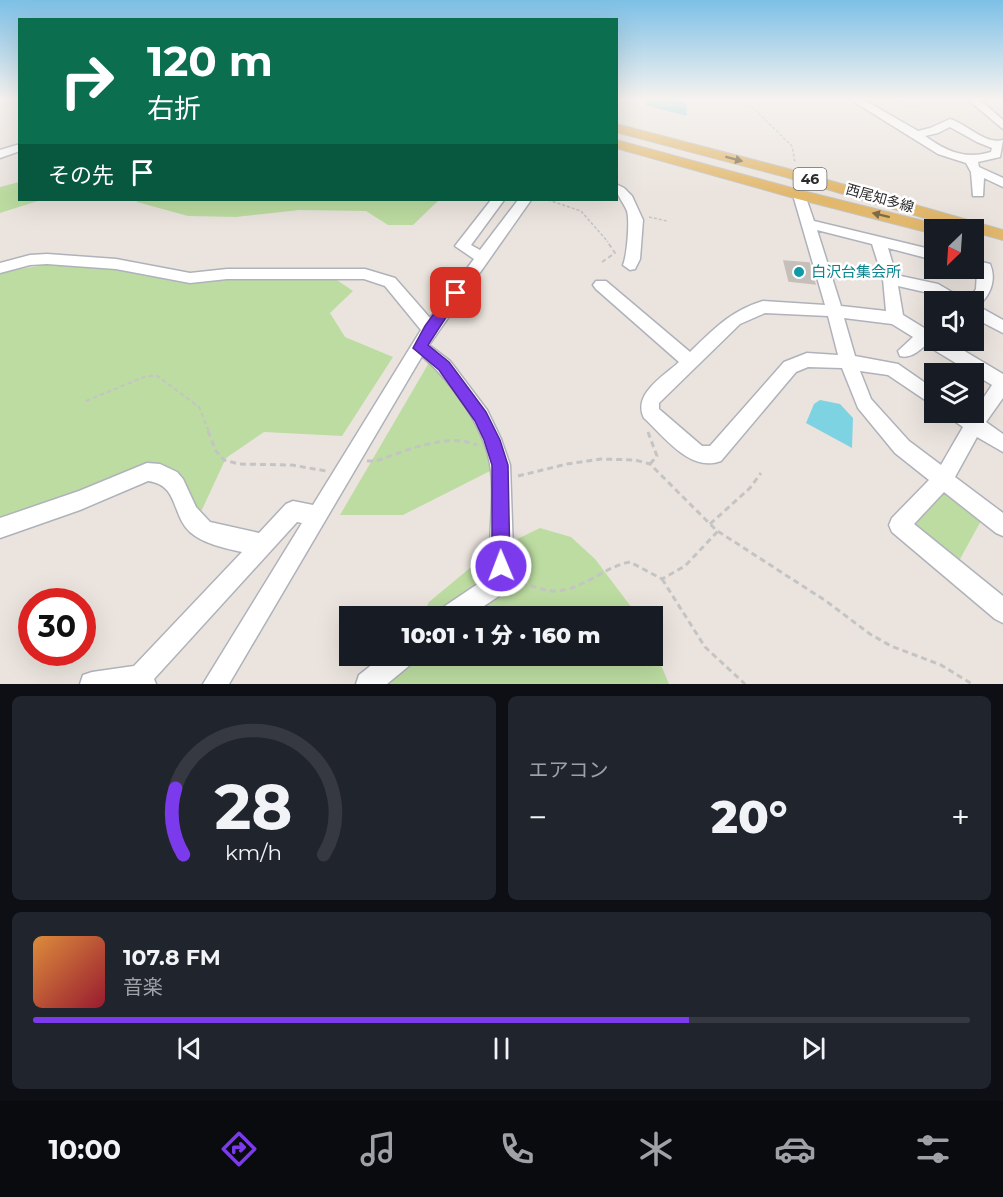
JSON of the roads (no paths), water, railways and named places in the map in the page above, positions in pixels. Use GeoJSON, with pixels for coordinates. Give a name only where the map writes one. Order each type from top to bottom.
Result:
{"type":"FeatureCollection","features":[{"type":"Feature","properties":{"kind":"main road","name":"西尾知多線"},"geometry":{"type":"LineString","coordinates":[[623,130],[791,174],[1003,235]]}},
{"type":"Feature","properties":{"kind":"main road","name":"西尾知多線"},"geometry":{"type":"LineString","coordinates":[[618,145],[799,195],[924,226]]}},
{"type":"Feature","properties":{"kind":"main road"},"geometry":{"type":"LineString","coordinates":[[984,241],[1003,246]]}},
{"type":"Feature","properties":{"kind":"street"},"geometry":{"type":"LineString","coordinates":[[908,130],[939,153],[974,165],[1003,183]]}},
{"type":"Feature","properties":{"kind":"street"},"geometry":{"type":"LineString","coordinates":[[916,135],[932,130]]}},
{"type":"Feature","properties":{"kind":"street"},"geometry":{"type":"LineString","coordinates":[[964,130],[981,140],[1001,144],[996,154],[974,165]]}},
{"type":"Feature","properties":{"kind":"street"},"geometry":{"type":"LineString","coordinates":[[0,154],[18,148]]}},
{"type":"Feature","properties":{"kind":"street"},"geometry":{"type":"LineString","coordinates":[[974,165],[978,193]]}},
{"type":"Feature","properties":{"kind":"street"},"geometry":{"type":"LineString","coordinates":[[618,190],[624,195],[636,221],[633,259],[630,265]]}},
{"type":"Feature","properties":{"kind":"street"},"geometry":{"type":"LineString","coordinates":[[799,195],[848,362],[864,403],[902,447],[1003,526]]}},
{"type":"Feature","properties":{"kind":"street"},"geometry":{"type":"LineString","coordinates":[[482,257],[462,246],[496,201]]}},
{"type":"Feature","properties":{"kind":"street"},"geometry":{"type":"LineString","coordinates":[[215,684],[430,329],[523,201]]}},
{"type":"Feature","properties":{"kind":"street"},"geometry":{"type":"LineString","coordinates":[[809,224],[924,252]]}},
{"type":"Feature","properties":{"kind":"street"},"geometry":{"type":"LineString","coordinates":[[878,240],[890,279],[895,318]]}},
{"type":"Feature","properties":{"kind":"street"},"geometry":{"type":"LineString","coordinates":[[0,268],[30,260],[58,259],[116,264],[190,278],[227,274],[365,274],[390,282],[430,329]]}},
{"type":"Feature","properties":{"kind":"street"},"geometry":{"type":"LineString","coordinates":[[984,268],[984,291]]}},
{"type":"Feature","properties":{"kind":"street"},"geometry":{"type":"LineString","coordinates":[[890,279],[938,291]]}},
{"type":"Feature","properties":{"kind":"street"},"geometry":{"type":"LineString","coordinates":[[601,285],[690,362]]}},
{"type":"Feature","properties":{"kind":"street"},"geometry":{"type":"LineString","coordinates":[[906,351],[924,336],[895,318],[834,311],[763,307],[734,320],[650,400],[650,412],[699,454],[714,455],[790,367],[807,360],[848,362],[892,369],[924,391]]}},
{"type":"Feature","properties":{"kind":"street"},"geometry":{"type":"LineString","coordinates":[[984,317],[1003,327]]}},
{"type":"Feature","properties":{"kind":"street"},"geometry":{"type":"LineString","coordinates":[[420,348],[437,358],[481,416],[500,465],[501,566],[504,580],[465,606]]}},
{"type":"Feature","properties":{"kind":"street"},"geometry":{"type":"LineString","coordinates":[[949,351],[1003,384],[974,424],[943,480],[906,515],[899,525],[1003,611]]}},
{"type":"Feature","properties":{"kind":"street"},"geometry":{"type":"LineString","coordinates":[[974,424],[1003,444]]}},
{"type":"Feature","properties":{"kind":"street"},"geometry":{"type":"LineString","coordinates":[[0,528],[80,500],[147,472],[156,472],[174,481],[189,513],[201,529],[263,545]]}},
{"type":"Feature","properties":{"kind":"street"},"geometry":{"type":"LineString","coordinates":[[92,684],[126,678],[142,681],[293,511],[318,516]]}},
{"type":"Feature","properties":{"kind":"street"},"geometry":{"type":"LineString","coordinates":[[368,684],[389,666]]}},
{"type":"Feature","properties":{"kind":"water"},"geometry":{"type":"Polygon","coordinates":[[[820,400],[840,404],[853,418],[852,448],[806,423],[814,404],[820,400]]]}},
{"type":"Feature","properties":{"kind":"place","name":"白沢台集会所"},"geometry":{"type":"Point","coordinates":[799,272]}}]}
